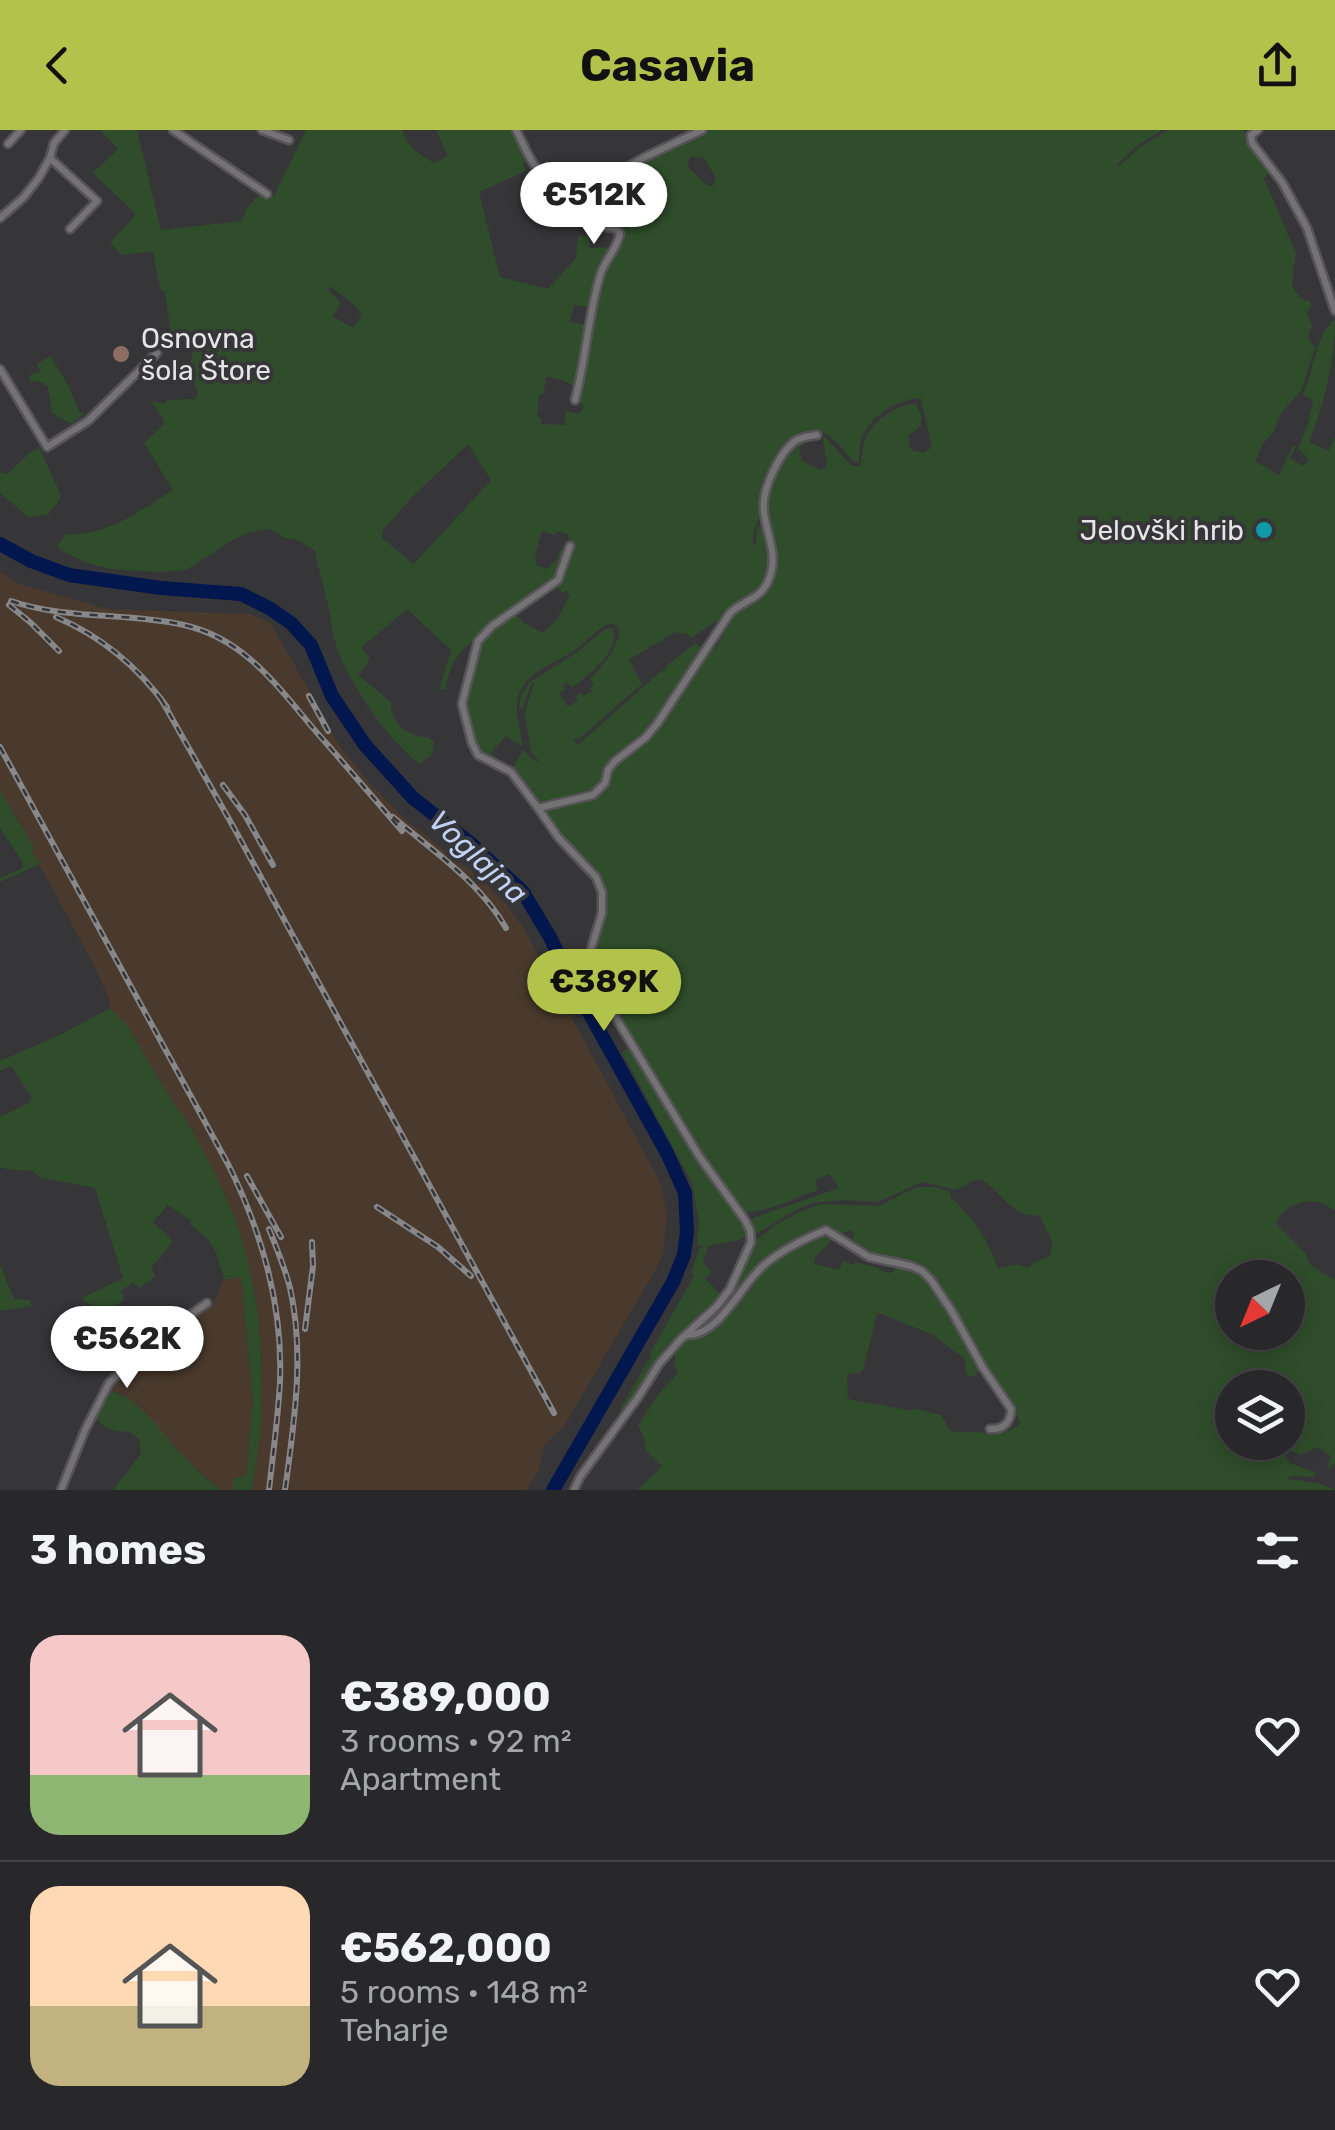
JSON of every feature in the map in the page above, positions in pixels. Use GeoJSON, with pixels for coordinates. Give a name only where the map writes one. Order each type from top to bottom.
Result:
{"type":"FeatureCollection","features":[{"type":"Feature","properties":{"kind":"street"},"geometry":{"type":"LineString","coordinates":[[8,144],[22,130]]}},
{"type":"Feature","properties":{"kind":"street"},"geometry":{"type":"LineString","coordinates":[[0,218],[23,198],[65,130]]}},
{"type":"Feature","properties":{"kind":"street"},"geometry":{"type":"LineString","coordinates":[[172,130],[267,194]]}},
{"type":"Feature","properties":{"kind":"street"},"geometry":{"type":"LineString","coordinates":[[262,130],[289,140]]}},
{"type":"Feature","properties":{"kind":"street"},"geometry":{"type":"LineString","coordinates":[[516,130],[538,172],[551,184],[578,194],[586,212],[596,222],[620,233],[601,270],[574,400]]}},
{"type":"Feature","properties":{"kind":"street"},"geometry":{"type":"LineString","coordinates":[[578,194],[702,130]]}},
{"type":"Feature","properties":{"kind":"street"},"geometry":{"type":"LineString","coordinates":[[1258,130],[1251,135],[1252,142],[1282,182],[1307,228],[1335,312]]}},
{"type":"Feature","properties":{"kind":"street"},"geometry":{"type":"LineString","coordinates":[[50,158],[97,201],[70,229]]}},
{"type":"Feature","properties":{"kind":"street"},"geometry":{"type":"LineString","coordinates":[[0,369],[47,447],[88,420],[157,353]]}},
{"type":"Feature","properties":{"kind":"street"},"geometry":{"type":"LineString","coordinates":[[538,808],[592,796],[601,788],[614,761],[657,724],[730,614],[757,597],[769,582],[774,548],[763,506],[767,491],[782,454],[797,439],[816,435]]}},
{"type":"Feature","properties":{"kind":"street"},"geometry":{"type":"LineString","coordinates":[[570,546],[558,580],[492,626],[478,641],[462,704],[472,743],[478,755],[511,772],[558,837],[596,878],[602,892],[602,913],[588,959],[598,988],[699,1156],[750,1230],[751,1242],[730,1290],[658,1364],[574,1490]]}},
{"type":"Feature","properties":{"kind":"street"},"geometry":{"type":"LineString","coordinates":[[686,1335],[699,1334],[718,1318],[760,1269],[779,1254],[826,1230],[868,1257],[911,1266],[931,1280],[982,1368],[1011,1409],[1003,1427],[990,1429]]}},
{"type":"Feature","properties":{"kind":"street"},"geometry":{"type":"LineString","coordinates":[[62,1490],[110,1383],[146,1347],[208,1303]]}},
{"type":"Feature","properties":{"kind":"shaded area"},"geometry":{"type":"Polygon","coordinates":[[[0,572],[19,584],[108,609],[250,614],[270,623],[319,714],[368,781],[405,819],[481,879],[508,906],[526,932],[661,1184],[667,1213],[663,1254],[656,1269],[564,1426],[544,1446],[539,1469],[526,1490],[252,1490],[261,1422],[262,1357],[255,1296],[235,1221],[183,1114],[126,1024],[110,1008],[95,967],[0,790],[0,572]]]}},
{"type":"Feature","properties":{"kind":"shaded area"},"geometry":{"type":"Polygon","coordinates":[[[241,1277],[253,1401],[251,1438],[246,1478],[230,1490],[220,1490],[140,1409],[104,1384],[140,1340],[148,1348],[213,1304],[224,1280],[241,1277]]]}},
{"type":"Feature","properties":{"kind":"green space"},"geometry":{"type":"Polygon","coordinates":[[[100,130],[137,130],[161,230],[241,221],[249,205],[262,193],[274,196],[306,130],[403,130],[410,145],[434,163],[448,156],[436,130],[514,130],[529,160],[523,164],[526,171],[479,192],[500,277],[548,289],[576,258],[578,236],[589,235],[590,248],[614,247],[602,265],[592,308],[574,305],[570,322],[589,325],[575,387],[546,376],[544,393],[539,395],[537,417],[541,424],[564,425],[566,411],[579,414],[584,407],[576,397],[587,355],[602,274],[622,236],[619,227],[596,220],[585,208],[622,218],[636,195],[609,181],[706,130],[1162,130],[1137,146],[1118,167],[1168,130],[1243,130],[1271,172],[1264,178],[1296,253],[1292,283],[1296,293],[1312,306],[1307,312],[1312,326],[1308,338],[1315,348],[1301,391],[1281,413],[1255,461],[1279,475],[1293,445],[1296,447],[1290,458],[1303,466],[1309,460],[1298,448],[1313,401],[1303,395],[1319,344],[1335,319],[1328,381],[1309,442],[1329,451],[1335,437],[1335,1210],[1319,1202],[1299,1203],[1287,1209],[1276,1224],[1306,1254],[1310,1265],[1335,1280],[1335,1462],[1329,1471],[1331,1456],[1317,1447],[1305,1453],[1305,1370],[1215,1370],[1215,1460],[1288,1460],[1316,1473],[1314,1477],[1288,1479],[1335,1490],[638,1490],[662,1466],[646,1451],[638,1426],[656,1397],[678,1373],[675,1349],[683,1341],[699,1336],[720,1319],[762,1270],[785,1252],[826,1232],[835,1236],[814,1264],[839,1270],[843,1261],[854,1265],[855,1262],[891,1273],[899,1265],[921,1272],[947,1305],[979,1367],[976,1376],[971,1377],[966,1374],[965,1359],[931,1334],[879,1313],[863,1370],[847,1374],[848,1399],[941,1415],[954,1432],[1000,1432],[1021,1422],[1015,1414],[1017,1410],[984,1368],[933,1279],[916,1266],[871,1255],[862,1245],[858,1249],[851,1242],[855,1233],[849,1230],[843,1234],[827,1228],[777,1253],[758,1268],[732,1302],[701,1332],[697,1331],[733,1292],[756,1240],[799,1212],[822,1204],[879,1206],[917,1187],[950,1192],[950,1197],[979,1229],[998,1268],[1018,1264],[1027,1268],[1051,1254],[1052,1241],[1039,1215],[1015,1209],[982,1180],[956,1190],[922,1182],[878,1202],[813,1203],[752,1234],[753,1218],[839,1188],[830,1174],[815,1180],[818,1190],[771,1208],[743,1212],[704,1158],[594,977],[590,954],[605,903],[603,885],[544,810],[581,801],[601,791],[620,760],[664,718],[696,665],[718,644],[734,611],[768,585],[776,559],[766,501],[771,480],[789,451],[804,440],[799,448],[802,461],[821,470],[827,466],[824,436],[851,465],[859,467],[865,439],[876,423],[895,409],[916,404],[921,426],[908,436],[911,450],[924,453],[932,447],[921,400],[897,404],[870,424],[863,434],[859,462],[821,433],[800,436],[783,451],[771,471],[754,533],[756,545],[757,528],[764,522],[772,557],[761,590],[734,605],[725,618],[692,638],[675,632],[629,660],[642,684],[579,739],[573,740],[578,745],[666,666],[696,643],[701,648],[658,720],[607,767],[599,789],[541,807],[514,770],[523,750],[539,761],[531,752],[525,713],[534,683],[519,709],[521,695],[530,682],[601,632],[613,628],[612,646],[602,662],[572,688],[567,682],[559,693],[568,707],[581,692],[584,696],[592,691],[590,679],[613,650],[619,629],[613,624],[604,626],[526,682],[517,704],[522,747],[506,736],[491,753],[498,764],[476,749],[465,707],[479,642],[492,629],[514,613],[543,633],[556,621],[570,595],[555,586],[569,561],[568,534],[542,531],[535,556],[537,565],[547,569],[560,550],[566,550],[561,570],[547,586],[496,620],[460,653],[445,690],[439,689],[451,650],[407,609],[363,646],[370,657],[358,675],[391,702],[393,716],[402,727],[434,742],[432,755],[420,764],[386,730],[347,671],[336,645],[315,551],[299,541],[270,529],[250,532],[186,570],[159,572],[111,569],[60,550],[58,545],[66,534],[109,527],[173,490],[144,443],[164,424],[151,401],[165,404],[167,400],[196,399],[198,392],[191,365],[200,338],[189,334],[173,349],[165,292],[160,288],[153,251],[122,255],[110,243],[136,214],[93,173],[118,149],[100,130]],[[692,157],[688,167],[712,186],[716,178],[704,158],[692,157]],[[330,286],[328,289],[341,303],[333,316],[353,328],[362,315],[360,311],[330,286]],[[468,444],[383,530],[382,538],[414,564],[491,480],[468,444]]]}},
{"type":"Feature","properties":{"kind":"green space"},"geometry":{"type":"Polygon","coordinates":[[[50,356],[80,413],[85,413],[72,424],[52,413],[48,387],[29,378],[40,372],[37,364],[50,356]]]}},
{"type":"Feature","properties":{"kind":"green space"},"geometry":{"type":"Polygon","coordinates":[[[39,447],[60,500],[47,515],[28,517],[0,493],[0,472],[7,474],[39,447]]]}},
{"type":"Feature","properties":{"kind":"green space"},"geometry":{"type":"Polygon","coordinates":[[[0,790],[40,864],[0,882],[0,878],[23,868],[23,863],[0,828],[0,790]]]}},
{"type":"Feature","properties":{"kind":"green space"},"geometry":{"type":"Polygon","coordinates":[[[110,1008],[126,1024],[183,1114],[223,1190],[242,1242],[254,1292],[262,1370],[252,1490],[230,1490],[237,1477],[246,1477],[253,1401],[241,1277],[224,1280],[209,1242],[190,1225],[191,1221],[168,1205],[153,1222],[173,1241],[151,1267],[155,1276],[139,1288],[133,1282],[120,1292],[125,1298],[110,1313],[140,1340],[137,1344],[82,1298],[123,1278],[95,1188],[41,1178],[30,1169],[0,1168],[0,1117],[32,1098],[11,1066],[0,1071],[0,1061],[110,1008]]]}},
{"type":"Feature","properties":{"kind":"green space"},"geometry":{"type":"Polygon","coordinates":[[[629,1048],[748,1234],[739,1240],[708,1246],[703,1262],[711,1272],[705,1279],[723,1297],[678,1339],[625,1412],[620,1409],[694,1276],[691,1274],[699,1249],[704,1246],[697,1245],[699,1221],[692,1183],[622,1052],[629,1048]]]}},
{"type":"Feature","properties":{"kind":"green space"},"geometry":{"type":"Polygon","coordinates":[[[0,1265],[14,1299],[30,1300],[32,1306],[0,1311],[0,1265]]]}},
{"type":"Feature","properties":{"kind":"green space"},"geometry":{"type":"Polygon","coordinates":[[[111,1391],[141,1409],[220,1490],[113,1490],[141,1454],[139,1439],[128,1431],[110,1430],[96,1419],[111,1391]]]}},
{"type":"Feature","properties":{"kind":"waterway","name":"Voglajna"},"geometry":{"type":"LineString","coordinates":[[0,544],[69,575],[241,594],[291,623],[311,645],[332,696],[365,745],[413,798],[523,892],[550,937],[667,1153],[685,1193],[687,1232],[684,1255],[673,1282],[553,1490]]}},
{"type":"Feature","properties":{"kind":"railway"},"geometry":{"type":"LineString","coordinates":[[11,601],[54,611],[184,625],[229,643],[281,690],[402,831]]}},
{"type":"Feature","properties":{"kind":"railway"},"geometry":{"type":"LineString","coordinates":[[9,605],[59,651]]}},
{"type":"Feature","properties":{"kind":"railway"},"geometry":{"type":"LineString","coordinates":[[56,617],[118,654],[167,707]]}},
{"type":"Feature","properties":{"kind":"railway"},"geometry":{"type":"LineString","coordinates":[[309,696],[328,731]]}},
{"type":"Feature","properties":{"kind":"railway"},"geometry":{"type":"LineString","coordinates":[[161,699],[554,1413]]}},
{"type":"Feature","properties":{"kind":"railway"},"geometry":{"type":"LineString","coordinates":[[0,747],[229,1166],[251,1217],[274,1298],[280,1354],[269,1490]]}},
{"type":"Feature","properties":{"kind":"railway"},"geometry":{"type":"LineString","coordinates":[[223,785],[273,865]]}},
{"type":"Feature","properties":{"kind":"railway"},"geometry":{"type":"LineString","coordinates":[[393,817],[469,881],[506,928]]}},
{"type":"Feature","properties":{"kind":"railway"},"geometry":{"type":"LineString","coordinates":[[247,1176],[281,1237]]}},
{"type":"Feature","properties":{"kind":"railway"},"geometry":{"type":"LineString","coordinates":[[377,1207],[438,1247],[471,1276]]}},
{"type":"Feature","properties":{"kind":"railway"},"geometry":{"type":"LineString","coordinates":[[269,1229],[290,1288],[297,1338],[292,1440],[285,1490]]}},
{"type":"Feature","properties":{"kind":"railway"},"geometry":{"type":"LineString","coordinates":[[305,1329],[312,1242]]}},
{"type":"Feature","properties":{"kind":"place","name":"Osnovna šola Štore"},"geometry":{"type":"Point","coordinates":[121,354]}},
{"type":"Feature","properties":{"kind":"place","name":"Jelovški hrib"},"geometry":{"type":"Point","coordinates":[1264,530]}}]}
